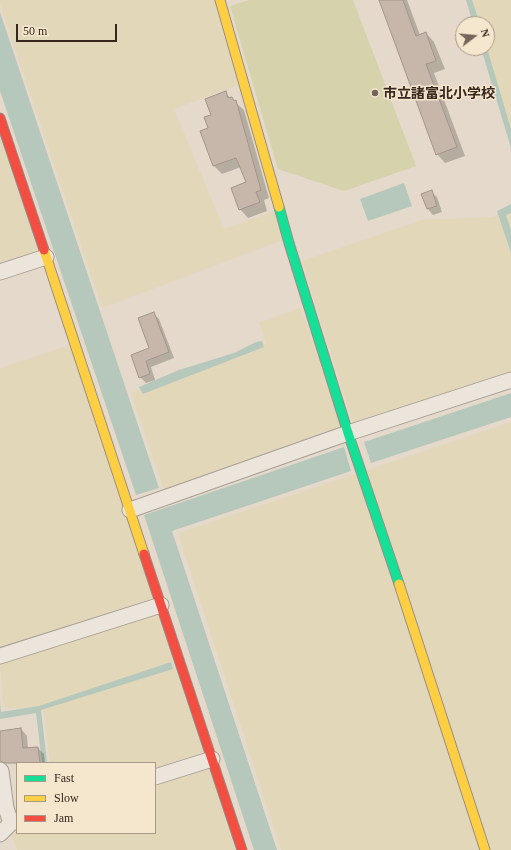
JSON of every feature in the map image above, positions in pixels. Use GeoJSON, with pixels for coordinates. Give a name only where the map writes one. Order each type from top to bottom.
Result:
{"type":"FeatureCollection","features":[{"type":"Feature","properties":{"kind":"street"},"geometry":{"type":"LineString","coordinates":[[220,0],[289,243],[348,433],[385,541],[485,850]]}},
{"type":"Feature","properties":{"kind":"street"},"geometry":{"type":"LineString","coordinates":[[0,118],[242,850]]}},
{"type":"Feature","properties":{"kind":"street"},"geometry":{"type":"LineString","coordinates":[[0,272],[46,257]]}},
{"type":"Feature","properties":{"kind":"street"},"geometry":{"type":"LineString","coordinates":[[130,510],[348,433],[511,380]]}},
{"type":"Feature","properties":{"kind":"street"},"geometry":{"type":"LineString","coordinates":[[0,656],[161,605]]}},
{"type":"Feature","properties":{"kind":"street"},"geometry":{"type":"LineString","coordinates":[[156,777],[212,759]]}},
{"type":"Feature","properties":{"kind":"street"},"geometry":{"type":"LineString","coordinates":[[0,770],[6,808],[14,822],[0,834]]}},
{"type":"Feature","properties":{"kind":"shaded area"},"geometry":{"type":"Polygon","coordinates":[[[0,0],[214,0],[238,85],[174,109],[224,229],[275,211],[283,240],[102,308],[0,4],[0,0]]]}},
{"type":"Feature","properties":{"kind":"shaded area"},"geometry":{"type":"Polygon","coordinates":[[[249,0],[353,0],[416,166],[344,191],[278,169],[230,6],[249,0]]]}},
{"type":"Feature","properties":{"kind":"shaded area"},"geometry":{"type":"Polygon","coordinates":[[[466,0],[472,0],[477,16],[471,16],[466,0]]]}},
{"type":"Feature","properties":{"kind":"shaded area"},"geometry":{"type":"Polygon","coordinates":[[[469,0],[511,0],[511,139],[485,56],[495,56],[495,16],[474,16],[469,0]]]}},
{"type":"Feature","properties":{"kind":"shaded area"},"geometry":{"type":"Polygon","coordinates":[[[0,12],[159,488],[136,495],[0,91],[0,12]]]}},
{"type":"Feature","properties":{"kind":"shaded area"},"geometry":{"type":"Polygon","coordinates":[[[483,56],[489,56],[511,129],[511,148],[483,56]]]}},
{"type":"Feature","properties":{"kind":"shaded area"},"geometry":{"type":"Polygon","coordinates":[[[0,136],[39,254],[0,267],[0,136]]]}},
{"type":"Feature","properties":{"kind":"shaded area"},"geometry":{"type":"Polygon","coordinates":[[[404,183],[412,206],[368,221],[360,199],[404,183]]]}},
{"type":"Feature","properties":{"kind":"shaded area"},"geometry":{"type":"Polygon","coordinates":[[[511,204],[511,213],[506,215],[511,230],[511,253],[497,211],[511,204]]]}},
{"type":"Feature","properties":{"kind":"shaded area"},"geometry":{"type":"Polygon","coordinates":[[[511,209],[511,375],[354,427],[302,261],[422,220],[492,217],[511,209]]]}},
{"type":"Feature","properties":{"kind":"shaded area"},"geometry":{"type":"Polygon","coordinates":[[[301,308],[343,431],[164,490],[131,393],[266,343],[259,322],[301,308]]]}},
{"type":"Feature","properties":{"kind":"shaded area"},"geometry":{"type":"Polygon","coordinates":[[[262,341],[264,347],[143,394],[139,387],[179,370],[234,353],[256,342],[262,341]]]}},
{"type":"Feature","properties":{"kind":"shaded area"},"geometry":{"type":"Polygon","coordinates":[[[70,345],[154,601],[0,651],[0,368],[70,345]]]}},
{"type":"Feature","properties":{"kind":"shaded area"},"geometry":{"type":"Polygon","coordinates":[[[511,393],[511,417],[371,463],[364,442],[511,393]]]}},
{"type":"Feature","properties":{"kind":"shaded area"},"geometry":{"type":"Polygon","coordinates":[[[511,422],[511,850],[281,850],[178,533],[511,422]]]}},
{"type":"Feature","properties":{"kind":"shaded area"},"geometry":{"type":"Polygon","coordinates":[[[344,447],[351,471],[172,531],[277,850],[254,850],[144,515],[344,447]]]}},
{"type":"Feature","properties":{"kind":"shaded area"},"geometry":{"type":"Polygon","coordinates":[[[157,612],[204,755],[156,771],[156,762],[50,762],[44,712],[3,707],[0,660],[157,612]]]}},
{"type":"Feature","properties":{"kind":"shaded area"},"geometry":{"type":"Polygon","coordinates":[[[171,662],[173,669],[41,710],[47,762],[42,762],[36,713],[0,719],[0,702],[1,712],[39,706],[171,662]]]}},
{"type":"Feature","properties":{"kind":"shaded area"},"geometry":{"type":"Polygon","coordinates":[[[208,765],[235,850],[17,850],[11,834],[16,828],[16,834],[156,834],[156,782],[208,765]]]}},
{"type":"Feature","properties":{"kind":"building"},"geometry":{"type":"Polygon","coordinates":[[[379,0],[403,0],[416,36],[426,32],[436,61],[426,64],[457,147],[436,155],[379,0]]]}},
{"type":"Feature","properties":{"kind":"building"},"geometry":{"type":"Polygon","coordinates":[[[226,91],[228,98],[232,97],[234,101],[236,100],[261,190],[256,192],[260,202],[239,210],[231,188],[246,182],[236,158],[213,166],[200,131],[208,128],[204,117],[211,115],[205,99],[226,91]]]}},
{"type":"Feature","properties":{"kind":"building"},"geometry":{"type":"Polygon","coordinates":[[[432,190],[437,206],[427,209],[421,194],[432,190]]]}},
{"type":"Feature","properties":{"kind":"building"},"geometry":{"type":"Polygon","coordinates":[[[154,312],[169,352],[146,361],[150,374],[139,378],[131,355],[149,348],[138,318],[154,312]]]}},
{"type":"Feature","properties":{"kind":"building"},"geometry":{"type":"Polygon","coordinates":[[[21,728],[23,748],[38,747],[40,762],[5,763],[0,761],[0,731],[21,728]]]}},
{"type":"Feature","properties":{"kind":"traffic: fast"},"geometry":{"type":"LineString","coordinates":[[279,207],[348,433],[399,584]]}},
{"type":"Feature","properties":{"kind":"traffic: slow"},"geometry":{"type":"LineString","coordinates":[[220,0],[279,207]]}},
{"type":"Feature","properties":{"kind":"traffic: slow"},"geometry":{"type":"LineString","coordinates":[[44,250],[144,554]]}},
{"type":"Feature","properties":{"kind":"traffic: slow"},"geometry":{"type":"LineString","coordinates":[[399,584],[485,850]]}},
{"type":"Feature","properties":{"kind":"traffic: jam"},"geometry":{"type":"LineString","coordinates":[[0,118],[44,250]]}},
{"type":"Feature","properties":{"kind":"traffic: jam"},"geometry":{"type":"LineString","coordinates":[[144,554],[242,850]]}},
{"type":"Feature","properties":{"kind":"place","name":"市立諸富北小学校"},"geometry":{"type":"Point","coordinates":[375,93]}}]}
